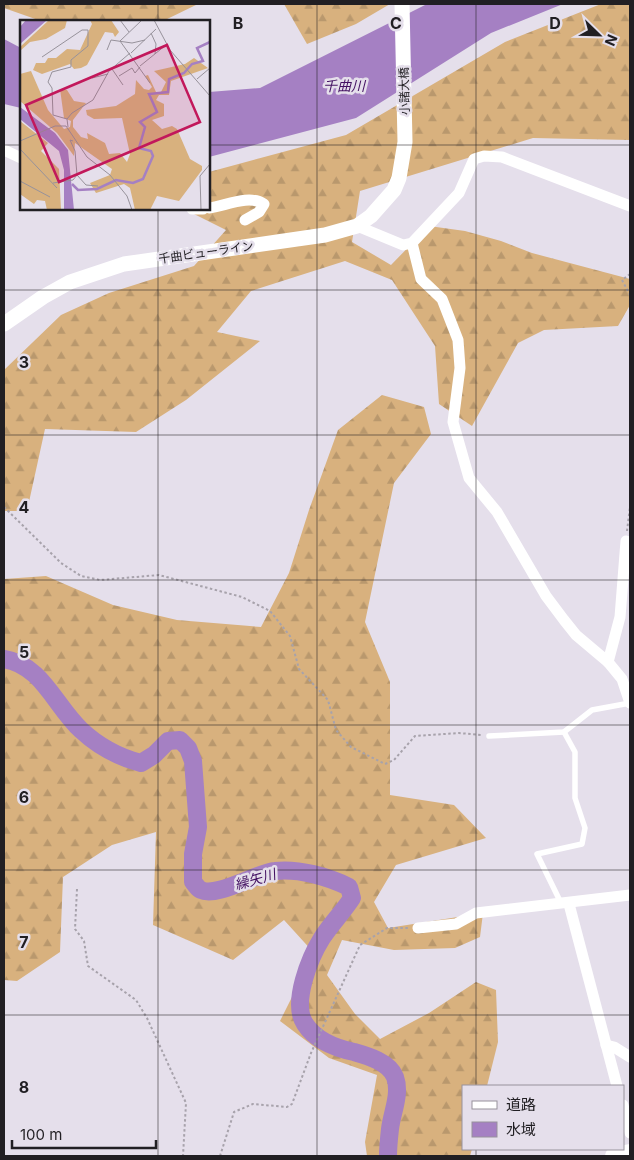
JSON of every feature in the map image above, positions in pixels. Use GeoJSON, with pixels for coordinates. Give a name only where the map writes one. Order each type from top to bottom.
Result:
{"type":"FeatureCollection","features":[{"type":"Feature","properties":{"kind":"main road"},"geometry":{"type":"LineString","coordinates":[[614,1156],[630,1153]]}},
{"type":"Feature","properties":{"kind":"street","name":"小諸大橋"},"geometry":{"type":"LineString","coordinates":[[399,178],[405,142],[402,4]]}},
{"type":"Feature","properties":{"kind":"street"},"geometry":{"type":"LineString","coordinates":[[4,150],[20,158]]}},
{"type":"Feature","properties":{"kind":"street"},"geometry":{"type":"LineString","coordinates":[[356,226],[403,245],[412,243],[454,199],[474,158],[484,156],[502,157],[630,206]]}},
{"type":"Feature","properties":{"kind":"street","name":"千曲ビューライン"},"geometry":{"type":"LineString","coordinates":[[4,324],[43,297],[70,282],[124,264],[325,235],[356,226],[385,202],[394,190],[399,178]]}},
{"type":"Feature","properties":{"kind":"street"},"geometry":{"type":"LineString","coordinates":[[210,208],[244,200],[254,200],[264,204],[259,212],[245,220]]}},
{"type":"Feature","properties":{"kind":"street"},"geometry":{"type":"LineString","coordinates":[[412,243],[421,279],[442,299],[458,340],[460,368],[453,422],[469,478],[497,512],[546,596],[564,620],[576,635],[608,662],[622,679],[630,703]]}},
{"type":"Feature","properties":{"kind":"street"},"geometry":{"type":"LineString","coordinates":[[608,662],[620,617],[626,541]]}},
{"type":"Feature","properties":{"kind":"street"},"geometry":{"type":"LineString","coordinates":[[418,928],[456,924],[476,913],[630,895]]}},
{"type":"Feature","properties":{"kind":"street"},"geometry":{"type":"LineString","coordinates":[[565,903],[618,1085]]}},
{"type":"Feature","properties":{"kind":"street"},"geometry":{"type":"LineString","coordinates":[[606,1045],[614,1047],[630,1057]]}},
{"type":"Feature","properties":{"kind":"street"},"geometry":{"type":"LineString","coordinates":[[624,1109],[630,1133]]}},
{"type":"Feature","properties":{"kind":"lane"},"geometry":{"type":"LineString","coordinates":[[489,736],[564,732],[592,710],[630,703]]}},
{"type":"Feature","properties":{"kind":"lane"},"geometry":{"type":"LineString","coordinates":[[564,732],[575,752],[575,798],[585,828],[582,844],[537,854],[565,903]]}},
{"type":"Feature","properties":{"kind":"path"},"geometry":{"type":"LineString","coordinates":[[630,274],[622,280],[630,295]]}},
{"type":"Feature","properties":{"kind":"path"},"geometry":{"type":"LineString","coordinates":[[4,507],[61,563],[81,576],[100,580],[159,575],[242,597],[270,611],[290,636],[299,669],[328,700],[336,730],[351,747],[385,764],[394,760],[415,736],[459,733],[489,736]]}},
{"type":"Feature","properties":{"kind":"path"},"geometry":{"type":"LineString","coordinates":[[626,541],[630,507]]}},
{"type":"Feature","properties":{"kind":"path"},"geometry":{"type":"LineString","coordinates":[[77,889],[75,929],[84,941],[88,966],[136,1000],[147,1018],[186,1103],[183,1156]]}},
{"type":"Feature","properties":{"kind":"path"},"geometry":{"type":"LineString","coordinates":[[220,1156],[234,1112],[253,1104],[287,1107],[292,1104],[311,1053],[360,945],[388,928],[418,928]]}},
{"type":"Feature","properties":{"kind":"green space"},"geometry":{"type":"Polygon","coordinates":[[[4,4],[198,4],[165,20],[38,20],[4,8],[4,4]]]}},
{"type":"Feature","properties":{"kind":"green space"},"geometry":{"type":"Polygon","coordinates":[[[284,4],[390,4],[356,24],[307,44],[284,4]]]}},
{"type":"Feature","properties":{"kind":"green space"},"geometry":{"type":"Polygon","coordinates":[[[601,4],[630,4],[630,140],[533,138],[360,191],[352,242],[391,265],[429,226],[465,231],[501,241],[532,253],[630,279],[630,305],[618,326],[544,330],[518,343],[472,426],[439,404],[435,346],[392,280],[345,261],[251,291],[217,332],[260,341],[186,400],[136,432],[45,429],[27,511],[4,511],[4,370],[61,315],[109,293],[194,266],[226,230],[186,210],[210,210],[210,172],[346,135],[505,42],[601,4]]]}},
{"type":"Feature","properties":{"kind":"green space"},"geometry":{"type":"Polygon","coordinates":[[[382,395],[424,407],[431,434],[394,483],[365,622],[390,682],[390,795],[454,805],[486,838],[396,865],[374,902],[388,928],[483,913],[480,937],[455,948],[394,950],[342,940],[327,975],[355,1014],[380,1039],[429,1013],[476,982],[496,990],[498,1042],[487,1085],[462,1085],[462,1150],[472,1150],[470,1156],[367,1156],[365,1142],[377,1075],[329,1058],[280,1021],[314,953],[284,920],[233,960],[153,925],[156,832],[112,845],[63,877],[60,952],[17,981],[4,980],[4,579],[46,576],[113,605],[177,620],[261,627],[289,573],[309,510],[338,430],[382,395]]]}},
{"type":"Feature","properties":{"kind":"water","name":"千曲川"},"geometry":{"type":"Polygon","coordinates":[[[427,4],[563,4],[491,33],[356,118],[210,157],[210,92],[260,88],[427,4]]]}},
{"type":"Feature","properties":{"kind":"water"},"geometry":{"type":"Polygon","coordinates":[[[4,39],[20,47],[20,108],[4,104],[4,39]]]}},
{"type":"Feature","properties":{"kind":"waterway","name":"繰矢川"},"geometry":{"type":"LineString","coordinates":[[4,659],[28,669],[47,688],[81,730],[101,746],[124,758],[141,763],[154,755],[168,741],[180,740],[188,748],[193,761],[198,827],[193,854],[193,882],[200,889],[208,892],[217,891],[267,873],[284,870],[313,874],[349,887],[352,898],[322,938],[312,956],[301,993],[301,1015],[309,1030],[320,1039],[333,1046],[378,1060],[392,1072],[397,1083],[397,1090],[390,1129],[388,1156]]}}]}
